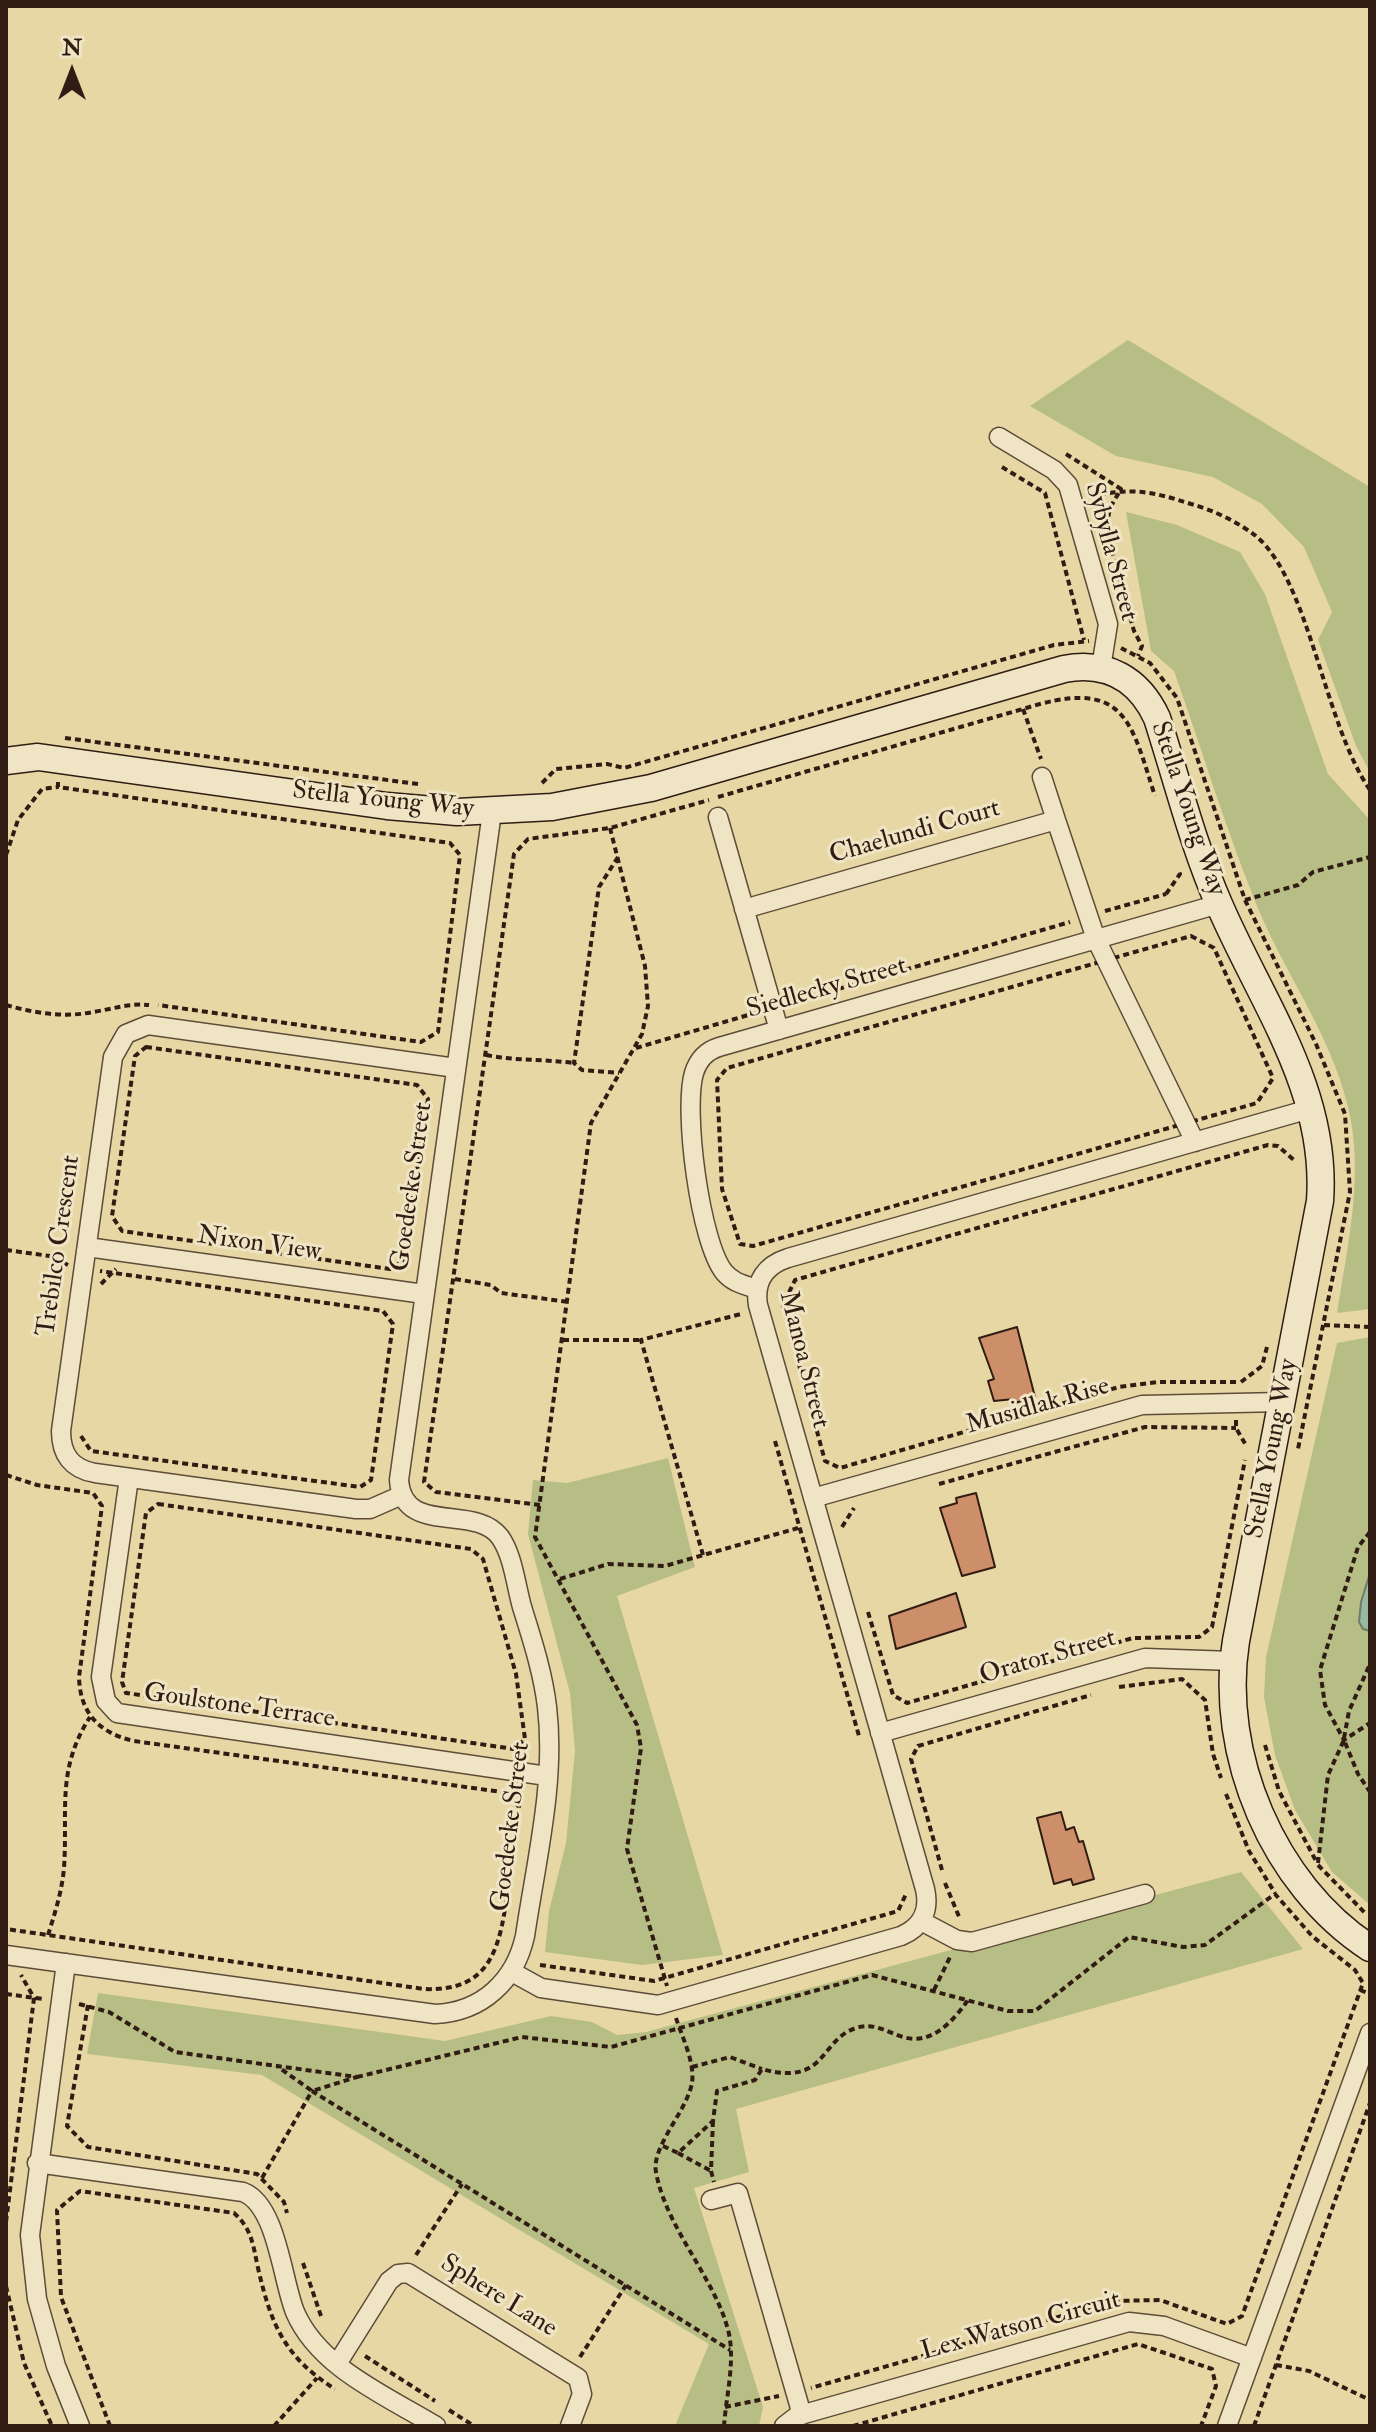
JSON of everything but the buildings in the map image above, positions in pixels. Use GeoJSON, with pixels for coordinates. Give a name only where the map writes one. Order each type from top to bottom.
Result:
{"type":"FeatureCollection","features":[{"type":"Feature","properties":{"kind":"street","name":"Sybylla Street"},"geometry":{"type":"LineString","coordinates":[[999,437],[1058,473],[1073,501],[1107,619],[1104,656]]}},
{"type":"Feature","properties":{"kind":"street","name":"Stella Young Way"},"geometry":{"type":"LineString","coordinates":[[18,759],[61,760],[398,807],[492,812],[552,807],[617,796],[1104,656],[1152,707],[1219,904],[1297,1066],[1313,1108],[1320,1145],[1322,1182],[1311,1323],[1282,1402],[1233,1661],[1236,1735],[1271,1834],[1309,1894],[1341,1927],[1370,1948]]}},
{"type":"Feature","properties":{"kind":"street"},"geometry":{"type":"LineString","coordinates":[[1042,777],[1096,939],[1195,1142]]}},
{"type":"Feature","properties":{"kind":"street","name":"Goedecke Street"},"geometry":{"type":"LineString","coordinates":[[492,812],[399,1475],[402,1495],[419,1513],[481,1523],[503,1542],[543,1683],[549,1729],[547,1776],[525,1936],[514,1967]]}},
{"type":"Feature","properties":{"kind":"street"},"geometry":{"type":"LineString","coordinates":[[718,817],[779,1030]]}},
{"type":"Feature","properties":{"kind":"street","name":"Chaelundi Court"},"geometry":{"type":"LineString","coordinates":[[744,909],[1056,820]]}},
{"type":"Feature","properties":{"kind":"street","name":"Siedlecky Street"},"geometry":{"type":"LineString","coordinates":[[757,1289],[731,1279],[717,1259],[696,1186],[692,1083],[697,1065],[709,1051],[1219,904]]}},
{"type":"Feature","properties":{"kind":"street","name":"Trebilco Crescent"},"geometry":{"type":"LineString","coordinates":[[402,1495],[370,1509],[356,1509],[82,1470],[69,1460],[61,1444],[83,1270],[113,1057],[122,1039],[137,1027],[154,1026],[456,1068]]}},
{"type":"Feature","properties":{"kind":"street","name":"Manoa Street"},"geometry":{"type":"LineString","coordinates":[[921,1921],[927,1907],[925,1889],[759,1310],[757,1289],[765,1272],[778,1262],[1313,1108]]}},
{"type":"Feature","properties":{"kind":"street","name":"Nixon View"},"geometry":{"type":"LineString","coordinates":[[87,1247],[424,1294]]}},
{"type":"Feature","properties":{"kind":"street","name":"Musidlak Rise"},"geometry":{"type":"LineString","coordinates":[[813,1498],[1142,1405],[1282,1402]]}},
{"type":"Feature","properties":{"kind":"street","name":"Goulstone Terrace"},"geometry":{"type":"LineString","coordinates":[[129,1478],[101,1677],[106,1701],[117,1713],[547,1776]]}},
{"type":"Feature","properties":{"kind":"street","name":"Orator Street"},"geometry":{"type":"LineString","coordinates":[[880,1733],[1145,1658],[1233,1661]]}},
{"type":"Feature","properties":{"kind":"street"},"geometry":{"type":"LineString","coordinates":[[6,1955],[435,2014],[471,2007],[493,1992],[514,1967],[533,1985],[550,1990],[650,2004],[671,2002],[901,1936],[921,1921],[957,1940],[979,1941],[1145,1894]]}},
{"type":"Feature","properties":{"kind":"street"},"geometry":{"type":"LineString","coordinates":[[66,1963],[37,2163],[30,2235],[33,2278],[56,2366],[80,2426]]}},
{"type":"Feature","properties":{"kind":"street"},"geometry":{"type":"LineString","coordinates":[[1227,2426],[1370,2033]]}},
{"type":"Feature","properties":{"kind":"street"},"geometry":{"type":"LineString","coordinates":[[37,2163],[243,2192],[253,2197],[267,2218],[302,2325],[318,2347],[337,2364],[436,2426]]}},
{"type":"Feature","properties":{"kind":"street"},"geometry":{"type":"LineString","coordinates":[[715,2199],[738,2193],[802,2415]]}},
{"type":"Feature","properties":{"kind":"street","name":"Sphere Lane"},"geometry":{"type":"LineString","coordinates":[[337,2364],[389,2281],[404,2272],[578,2378],[582,2388],[570,2426]]}},
{"type":"Feature","properties":{"kind":"street","name":"Lex Watson Circuit"},"geometry":{"type":"LineString","coordinates":[[784,2426],[802,2415],[1129,2322],[1164,2326],[1252,2358]]}},
{"type":"Feature","properties":{"kind":"path"},"geometry":{"type":"LineString","coordinates":[[1054,446],[1121,489]]}},
{"type":"Feature","properties":{"kind":"path"},"geometry":{"type":"LineString","coordinates":[[1002,467],[1045,493],[1084,640],[1104,656],[1138,656],[1159,672],[1177,698],[1245,900],[1316,1044],[1345,1114],[1350,1192],[1311,1323],[1296,1458]]}},
{"type":"Feature","properties":{"kind":"path"},"geometry":{"type":"LineString","coordinates":[[1121,489],[1110,508],[1106,529],[1134,631],[1142,646],[1138,656]]}},
{"type":"Feature","properties":{"kind":"path"},"geometry":{"type":"LineString","coordinates":[[1050,507],[1121,489],[1151,491],[1211,510],[1257,537],[1285,577],[1341,739],[1370,790]]}},
{"type":"Feature","properties":{"kind":"path"},"geometry":{"type":"LineString","coordinates":[[530,784],[545,783],[556,769],[607,764],[624,768],[1054,645],[1084,640]]}},
{"type":"Feature","properties":{"kind":"path"},"geometry":{"type":"LineString","coordinates":[[540,1505],[436,1492],[426,1487],[424,1475],[455,1279],[514,854],[528,839],[610,828],[1023,709],[1081,696],[1113,707],[1128,723],[1155,797]]}},
{"type":"Feature","properties":{"kind":"path"},"geometry":{"type":"LineString","coordinates":[[1023,709],[1036,737],[1042,777]]}},
{"type":"Feature","properties":{"kind":"path"},"geometry":{"type":"LineString","coordinates":[[58,787],[65,735],[424,785]]}},
{"type":"Feature","properties":{"kind":"path"},"geometry":{"type":"LineString","coordinates":[[6,855],[25,807],[42,789],[58,787],[450,843],[460,855],[438,1032],[421,1042],[163,1006],[122,1005],[72,1014],[36,1012],[6,1005]]}},
{"type":"Feature","properties":{"kind":"path"},"geometry":{"type":"LineString","coordinates":[[610,828],[645,966],[648,1006],[642,1034],[591,1123],[535,1537],[637,1725],[641,1748],[627,1849],[691,2068],[686,2101],[655,2162],[662,2196],[725,2324],[730,2350],[724,2426]]}},
{"type":"Feature","properties":{"kind":"path"},"geometry":{"type":"LineString","coordinates":[[574,1063],[599,887],[618,857]]}},
{"type":"Feature","properties":{"kind":"path"},"geometry":{"type":"LineString","coordinates":[[1245,900],[1298,885],[1313,872],[1370,857]]}},
{"type":"Feature","properties":{"kind":"path"},"geometry":{"type":"LineString","coordinates":[[634,1048],[1166,894],[1180,874],[1177,865]]}},
{"type":"Feature","properties":{"kind":"path"},"geometry":{"type":"LineString","coordinates":[[1166,894],[1182,938]]}},
{"type":"Feature","properties":{"kind":"path"},"geometry":{"type":"LineString","coordinates":[[753,1246],[740,1244],[722,1189],[717,1080],[727,1068],[1182,938],[1191,936],[1214,948],[1221,962],[1273,1078],[1257,1103]]}},
{"type":"Feature","properties":{"kind":"path"},"geometry":{"type":"LineString","coordinates":[[146,1047],[417,1085],[428,1099],[403,1261],[390,1269],[122,1231],[112,1216],[135,1056],[146,1047]]}},
{"type":"Feature","properties":{"kind":"path"},"geometry":{"type":"LineString","coordinates":[[486,1055],[521,1062],[532,1058],[574,1063],[582,1070],[620,1073]]}},
{"type":"Feature","properties":{"kind":"path"},"geometry":{"type":"LineString","coordinates":[[1238,1382],[1158,1382],[1119,1387],[840,1468],[825,1461],[783,1305],[795,1280],[1268,1145]]}},
{"type":"Feature","properties":{"kind":"path"},"geometry":{"type":"LineString","coordinates":[[6,1250],[50,1256],[83,1270],[383,1311],[393,1324],[371,1480],[360,1487],[91,1451],[81,1436],[83,1421]]}},
{"type":"Feature","properties":{"kind":"path"},"geometry":{"type":"LineString","coordinates":[[99,1298],[102,1283],[116,1273]]}},
{"type":"Feature","properties":{"kind":"path"},"geometry":{"type":"LineString","coordinates":[[455,1279],[491,1285],[501,1293],[569,1302]]}},
{"type":"Feature","properties":{"kind":"path"},"geometry":{"type":"LineString","coordinates":[[563,1340],[641,1340],[783,1305]]}},
{"type":"Feature","properties":{"kind":"path"},"geometry":{"type":"LineString","coordinates":[[1311,1323],[1370,1327]]}},
{"type":"Feature","properties":{"kind":"path"},"geometry":{"type":"LineString","coordinates":[[641,1340],[703,1555]]}},
{"type":"Feature","properties":{"kind":"path"},"geometry":{"type":"LineString","coordinates":[[925,1488],[1145,1427],[1236,1428]]}},
{"type":"Feature","properties":{"kind":"path"},"geometry":{"type":"LineString","coordinates":[[774,1436],[862,1745]]}},
{"type":"Feature","properties":{"kind":"path"},"geometry":{"type":"LineString","coordinates":[[6,1475],[37,1485],[93,1493],[102,1506],[79,1694],[90,1717],[106,1732],[134,1741],[509,1793],[519,1807],[502,1932],[492,1958],[464,1984],[439,1990],[6,1929]]}},
{"type":"Feature","properties":{"kind":"path"},"geometry":{"type":"LineString","coordinates":[[158,1504],[471,1549],[483,1559],[512,1660],[525,1739],[514,1749],[126,1693],[122,1682],[146,1513],[158,1504]]}},
{"type":"Feature","properties":{"kind":"path"},"geometry":{"type":"LineString","coordinates":[[846,1540],[842,1526],[852,1508],[867,1504]]}},
{"type":"Feature","properties":{"kind":"path"},"geometry":{"type":"LineString","coordinates":[[560,1579],[608,1564],[665,1566],[798,1528]]}},
{"type":"Feature","properties":{"kind":"path"},"geometry":{"type":"LineString","coordinates":[[1370,1532],[1358,1547],[1320,1670],[1325,1705],[1370,1792]]}},
{"type":"Feature","properties":{"kind":"path"},"geometry":{"type":"LineString","coordinates":[[867,1610],[893,1695],[907,1703],[1133,1638],[1161,1635]]}},
{"type":"Feature","properties":{"kind":"path"},"geometry":{"type":"LineString","coordinates":[[1262,1738],[1279,1791],[1318,1864],[1328,1775],[1344,1740],[1354,1699],[1370,1664]]}},
{"type":"Feature","properties":{"kind":"path"},"geometry":{"type":"LineString","coordinates":[[934,1990],[964,1925],[953,1909],[911,1759],[918,1746],[1120,1687],[1162,1682]]}},
{"type":"Feature","properties":{"kind":"path"},"geometry":{"type":"LineString","coordinates":[[48,1935],[64,1870],[63,1796],[67,1768],[90,1717]]}},
{"type":"Feature","properties":{"kind":"path"},"geometry":{"type":"LineString","coordinates":[[1344,1740],[1370,1723]]}},
{"type":"Feature","properties":{"kind":"path"},"geometry":{"type":"LineString","coordinates":[[492,1958],[514,1967],[654,1981],[665,1979],[898,1911],[906,1894],[901,1879]]}},
{"type":"Feature","properties":{"kind":"path"},"geometry":{"type":"LineString","coordinates":[[262,2178],[312,2091],[522,2037],[611,2047],[872,1975],[1008,2011],[1035,2011],[1129,1937],[1140,1936],[1183,1947],[1205,1945],[1275,1894],[1312,1936],[1355,1970],[1363,1983],[1242,2316],[1235,2321],[1227,2324],[1160,2300],[1114,2301],[795,2392],[725,2407]]}},
{"type":"Feature","properties":{"kind":"path"},"geometry":{"type":"LineString","coordinates":[[6,2222],[34,1998],[20,1979]]}},
{"type":"Feature","properties":{"kind":"path"},"geometry":{"type":"LineString","coordinates":[[1360,1990],[1370,1994]]}},
{"type":"Feature","properties":{"kind":"path"},"geometry":{"type":"LineString","coordinates":[[691,2068],[730,2057],[784,2074],[820,2063],[841,2037],[857,2028],[875,2026],[910,2039],[944,2029],[968,2000]]}},
{"type":"Feature","properties":{"kind":"path"},"geometry":{"type":"LineString","coordinates":[[288,2217],[284,2202],[262,2178],[234,2169],[88,2147],[67,2126],[88,2005],[109,2012],[175,2052],[357,2077]]}},
{"type":"Feature","properties":{"kind":"path"},"geometry":{"type":"LineString","coordinates":[[277,2066],[312,2091],[730,2350]]}},
{"type":"Feature","properties":{"kind":"path"},"geometry":{"type":"LineString","coordinates":[[715,2199],[711,2171],[717,2091],[755,2080],[762,2069]]}},
{"type":"Feature","properties":{"kind":"path"},"geometry":{"type":"LineString","coordinates":[[1254,2426],[1370,2103]]}},
{"type":"Feature","properties":{"kind":"path"},"geometry":{"type":"LineString","coordinates":[[678,2153],[713,2121]]}},
{"type":"Feature","properties":{"kind":"path"},"geometry":{"type":"LineString","coordinates":[[663,2146],[711,2171]]}},
{"type":"Feature","properties":{"kind":"path"},"geometry":{"type":"LineString","coordinates":[[404,2272],[462,2184]]}},
{"type":"Feature","properties":{"kind":"path"},"geometry":{"type":"LineString","coordinates":[[110,2426],[61,2297],[57,2210],[80,2191],[234,2213],[249,2226],[265,2298],[281,2339],[317,2378],[343,2394]]}},
{"type":"Feature","properties":{"kind":"path"},"geometry":{"type":"LineString","coordinates":[[302,2259],[325,2325],[349,2346],[474,2426]]}},
{"type":"Feature","properties":{"kind":"path"},"geometry":{"type":"LineString","coordinates":[[570,2373],[626,2285]]}},
{"type":"Feature","properties":{"kind":"path"},"geometry":{"type":"LineString","coordinates":[[6,2286],[24,2363],[52,2426]]}},
{"type":"Feature","properties":{"kind":"path"},"geometry":{"type":"LineString","coordinates":[[853,2426],[1138,2344],[1212,2369],[1216,2386],[1201,2426]]}},
{"type":"Feature","properties":{"kind":"path"},"geometry":{"type":"LineString","coordinates":[[1276,2365],[1334,2380],[1370,2400]]}},
{"type":"Feature","properties":{"kind":"path"},"geometry":{"type":"LineString","coordinates":[[274,2426],[317,2378]]}},
{"type":"Feature","properties":{"kind":"shaded area"},"geometry":{"type":"Polygon","coordinates":[[[1128,340],[1370,487],[1370,772],[1356,746],[1318,640],[1332,612],[1304,547],[1262,504],[1213,477],[1116,456],[1030,406],[1128,340]]]}},
{"type":"Feature","properties":{"kind":"shaded area"},"geometry":{"type":"Polygon","coordinates":[[[1126,512],[1177,525],[1240,552],[1265,594],[1328,774],[1370,820],[1370,1309],[1337,1313],[1352,1217],[1355,1169],[1351,1121],[1344,1093],[1324,1039],[1259,911],[1174,671],[1151,651],[1126,512]]]}},
{"type":"Feature","properties":{"kind":"shaded area"},"geometry":{"type":"Polygon","coordinates":[[[1370,1337],[1370,1905],[1332,1872],[1295,1810],[1275,1755],[1264,1697],[1266,1657],[1337,1343],[1370,1337]]]}},
{"type":"Feature","properties":{"kind":"shaded area"},"geometry":{"type":"Polygon","coordinates":[[[668,1458],[695,1567],[617,1596],[723,1955],[642,1965],[545,1952],[549,1911],[566,1843],[575,1751],[570,1693],[528,1534],[533,1480],[567,1483],[668,1458]]]}},
{"type":"Feature","properties":{"kind":"shaded area"},"geometry":{"type":"Polygon","coordinates":[[[1370,1573],[1370,1631],[1363,1629],[1359,1622],[1361,1602],[1370,1573]]]}},
{"type":"Feature","properties":{"kind":"shaded area"},"geometry":{"type":"Polygon","coordinates":[[[1241,1872],[1303,1949],[736,2109],[749,2172],[694,2188],[763,2407],[759,2426],[675,2426],[709,2344],[262,2075],[87,2054],[98,1993],[445,2041],[551,2016],[592,2022],[617,2035],[646,2032],[1241,1872]]]}}]}
